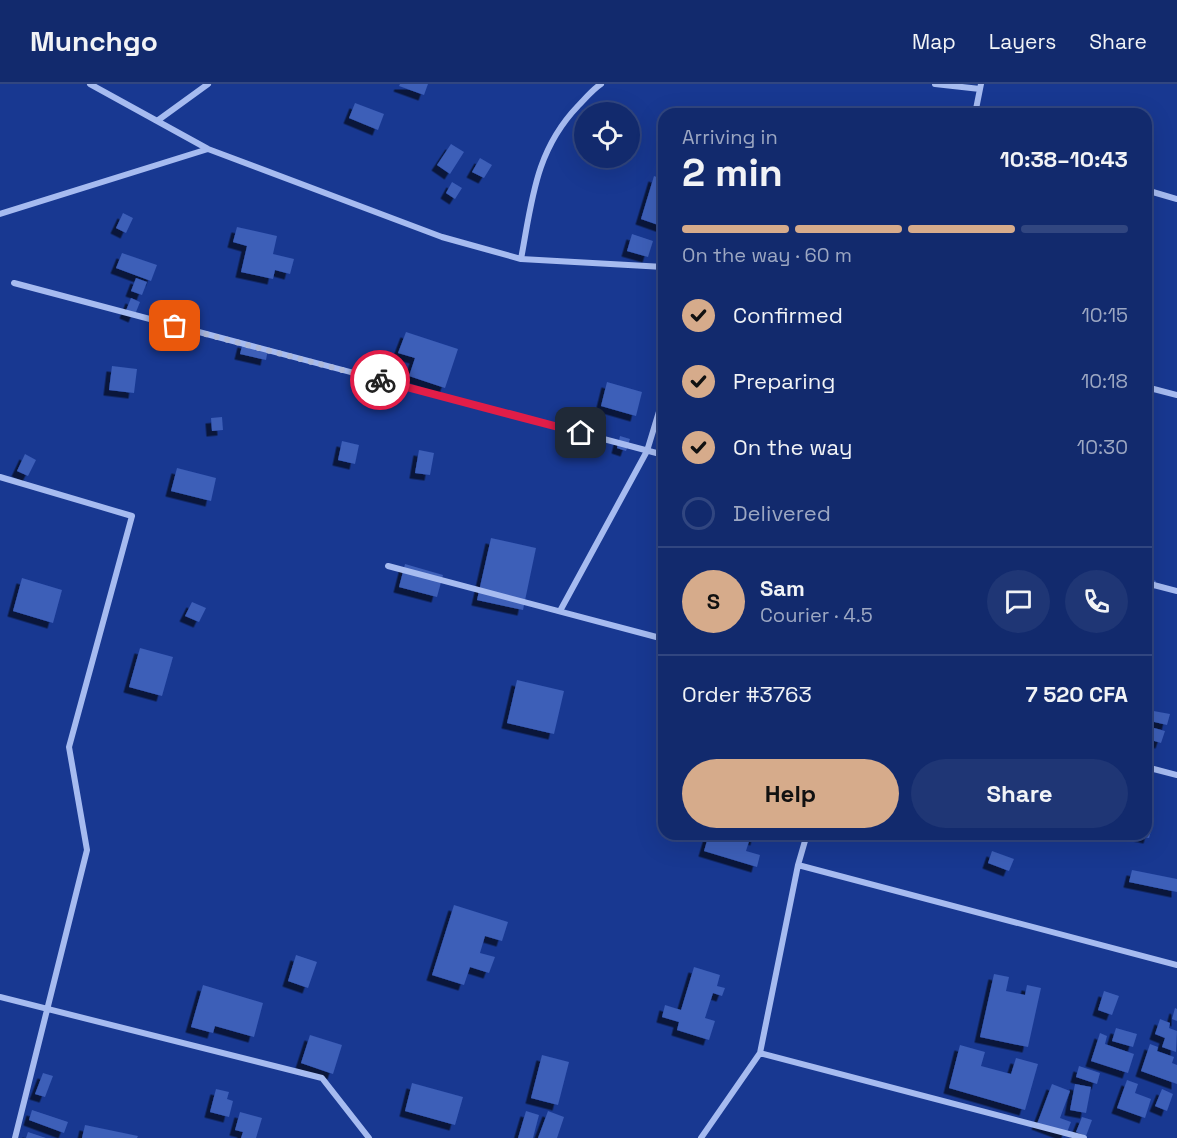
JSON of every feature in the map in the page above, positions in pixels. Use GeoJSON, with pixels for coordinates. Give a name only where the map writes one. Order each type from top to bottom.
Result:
{"type":"FeatureCollection","features":[{"type":"Feature","properties":{"kind":"street"},"geometry":{"type":"LineString","coordinates":[[90,84],[208,149],[442,237],[521,259],[658,267]]}},
{"type":"Feature","properties":{"kind":"street"},"geometry":{"type":"LineString","coordinates":[[157,121],[208,84]]}},
{"type":"Feature","properties":{"kind":"street"},"geometry":{"type":"LineString","coordinates":[[521,259],[538,172],[549,144],[572,113],[601,84]]}},
{"type":"Feature","properties":{"kind":"street"},"geometry":{"type":"LineString","coordinates":[[935,84],[981,86],[976,108]]}},
{"type":"Feature","properties":{"kind":"street"},"geometry":{"type":"LineString","coordinates":[[0,214],[208,149]]}},
{"type":"Feature","properties":{"kind":"street"},"geometry":{"type":"LineString","coordinates":[[1152,192],[1177,199]]}},
{"type":"Feature","properties":{"kind":"street"},"geometry":{"type":"LineString","coordinates":[[14,283],[658,454]]}},
{"type":"Feature","properties":{"kind":"street"},"geometry":{"type":"LineString","coordinates":[[1152,389],[1177,395]]}},
{"type":"Feature","properties":{"kind":"street"},"geometry":{"type":"LineString","coordinates":[[560,611],[647,451],[658,415]]}},
{"type":"Feature","properties":{"kind":"street"},"geometry":{"type":"LineString","coordinates":[[0,477],[132,516],[69,747],[87,850],[15,1138]]}},
{"type":"Feature","properties":{"kind":"street"},"geometry":{"type":"LineString","coordinates":[[388,566],[658,637]]}},
{"type":"Feature","properties":{"kind":"street"},"geometry":{"type":"LineString","coordinates":[[1152,585],[1177,591]]}},
{"type":"Feature","properties":{"kind":"street"},"geometry":{"type":"LineString","coordinates":[[1152,769],[1177,775]]}},
{"type":"Feature","properties":{"kind":"street"},"geometry":{"type":"LineString","coordinates":[[701,1138],[760,1053],[798,865],[805,840]]}},
{"type":"Feature","properties":{"kind":"street"},"geometry":{"type":"LineString","coordinates":[[798,865],[1177,965]]}},
{"type":"Feature","properties":{"kind":"street"},"geometry":{"type":"LineString","coordinates":[[0,997],[322,1078],[369,1138]]}},
{"type":"Feature","properties":{"kind":"street"},"geometry":{"type":"LineString","coordinates":[[760,1053],[1084,1138]]}},
{"type":"Feature","properties":{"kind":"building"},"geometry":{"type":"Polygon","coordinates":[[[400,84],[428,84],[424,95],[399,86],[400,84]]]}},
{"type":"Feature","properties":{"kind":"building"},"geometry":{"type":"Polygon","coordinates":[[[355,103],[384,114],[378,130],[349,118],[355,103]]]}},
{"type":"Feature","properties":{"kind":"building"},"geometry":{"type":"Polygon","coordinates":[[[451,144],[464,152],[450,174],[437,165],[451,144]]]}},
{"type":"Feature","properties":{"kind":"building"},"geometry":{"type":"Polygon","coordinates":[[[480,158],[492,165],[484,178],[472,172],[480,158]]]}},
{"type":"Feature","properties":{"kind":"building"},"geometry":{"type":"Polygon","coordinates":[[[654,176],[658,178],[658,225],[641,219],[654,176]]]}},
{"type":"Feature","properties":{"kind":"building"},"geometry":{"type":"Polygon","coordinates":[[[452,182],[462,188],[455,199],[446,193],[452,182]]]}},
{"type":"Feature","properties":{"kind":"building"},"geometry":{"type":"Polygon","coordinates":[[[123,213],[133,218],[126,233],[116,228],[123,213]]]}},
{"type":"Feature","properties":{"kind":"building"},"geometry":{"type":"Polygon","coordinates":[[[237,227],[277,236],[273,254],[294,259],[290,274],[275,270],[273,279],[241,272],[247,246],[233,242],[237,227]]]}},
{"type":"Feature","properties":{"kind":"building"},"geometry":{"type":"Polygon","coordinates":[[[632,234],[653,241],[648,257],[627,251],[632,234]]]}},
{"type":"Feature","properties":{"kind":"building"},"geometry":{"type":"Polygon","coordinates":[[[122,253],[157,265],[151,281],[116,268],[122,253]]]}},
{"type":"Feature","properties":{"kind":"building"},"geometry":{"type":"Polygon","coordinates":[[[136,278],[147,282],[142,295],[131,291],[136,278]]]}},
{"type":"Feature","properties":{"kind":"building"},"geometry":{"type":"Polygon","coordinates":[[[131,298],[140,302],[134,317],[125,313],[131,298]]]}},
{"type":"Feature","properties":{"kind":"building"},"geometry":{"type":"Polygon","coordinates":[[[406,332],[458,349],[445,388],[409,376],[415,358],[398,353],[406,332]]]}},
{"type":"Feature","properties":{"kind":"building"},"geometry":{"type":"Polygon","coordinates":[[[243,342],[268,349],[266,360],[240,354],[243,342]]]}},
{"type":"Feature","properties":{"kind":"building"},"geometry":{"type":"Polygon","coordinates":[[[112,366],[137,369],[134,393],[109,390],[112,366]]]}},
{"type":"Feature","properties":{"kind":"building"},"geometry":{"type":"Polygon","coordinates":[[[607,382],[642,392],[636,416],[601,406],[607,382]]]}},
{"type":"Feature","properties":{"kind":"building"},"geometry":{"type":"Polygon","coordinates":[[[222,417],[223,430],[212,431],[211,418],[222,417]]]}},
{"type":"Feature","properties":{"kind":"building"},"geometry":{"type":"Polygon","coordinates":[[[579,426],[593,430],[589,443],[575,438],[579,426]]]}},
{"type":"Feature","properties":{"kind":"building"},"geometry":{"type":"Polygon","coordinates":[[[620,436],[630,439],[626,451],[617,448],[620,436]]]}},
{"type":"Feature","properties":{"kind":"building"},"geometry":{"type":"Polygon","coordinates":[[[342,441],[359,445],[355,464],[338,460],[342,441]]]}},
{"type":"Feature","properties":{"kind":"building"},"geometry":{"type":"Polygon","coordinates":[[[419,450],[434,453],[430,475],[415,473],[419,450]]]}},
{"type":"Feature","properties":{"kind":"building"},"geometry":{"type":"Polygon","coordinates":[[[25,454],[36,460],[28,476],[17,471],[25,454]]]}},
{"type":"Feature","properties":{"kind":"building"},"geometry":{"type":"Polygon","coordinates":[[[177,468],[216,478],[211,501],[171,491],[177,468]]]}},
{"type":"Feature","properties":{"kind":"building"},"geometry":{"type":"Polygon","coordinates":[[[491,538],[536,548],[523,610],[477,600],[491,538]]]}},
{"type":"Feature","properties":{"kind":"building"},"geometry":{"type":"Polygon","coordinates":[[[405,564],[443,575],[437,597],[399,587],[405,564]]]}},
{"type":"Feature","properties":{"kind":"building"},"geometry":{"type":"Polygon","coordinates":[[[22,578],[62,590],[53,623],[13,611],[22,578]]]}},
{"type":"Feature","properties":{"kind":"building"},"geometry":{"type":"Polygon","coordinates":[[[1152,580],[1156,581],[1152,594],[1152,580]]]}},
{"type":"Feature","properties":{"kind":"building"},"geometry":{"type":"Polygon","coordinates":[[[192,602],[206,608],[199,622],[185,616],[192,602]]]}},
{"type":"Feature","properties":{"kind":"building"},"geometry":{"type":"Polygon","coordinates":[[[140,648],[173,657],[162,696],[129,687],[140,648]]]}},
{"type":"Feature","properties":{"kind":"building"},"geometry":{"type":"Polygon","coordinates":[[[517,680],[564,691],[554,734],[507,723],[517,680]]]}},
{"type":"Feature","properties":{"kind":"building"},"geometry":{"type":"Polygon","coordinates":[[[1152,711],[1170,714],[1167,725],[1152,721],[1152,711]]]}},
{"type":"Feature","properties":{"kind":"building"},"geometry":{"type":"Polygon","coordinates":[[[1154,728],[1165,731],[1161,743],[1152,740],[1154,728]]]}},
{"type":"Feature","properties":{"kind":"building"},"geometry":{"type":"Polygon","coordinates":[[[707,840],[749,840],[746,851],[760,855],[757,867],[704,851],[707,840]]]}},
{"type":"Feature","properties":{"kind":"building"},"geometry":{"type":"Polygon","coordinates":[[[992,851],[1014,859],[1009,871],[988,863],[992,851]]]}},
{"type":"Feature","properties":{"kind":"building"},"geometry":{"type":"Polygon","coordinates":[[[1132,870],[1177,879],[1177,892],[1129,882],[1132,870]]]}},
{"type":"Feature","properties":{"kind":"building"},"geometry":{"type":"Polygon","coordinates":[[[454,905],[508,922],[502,941],[485,936],[480,953],[495,957],[489,973],[470,967],[464,985],[432,975],[454,905]]]}},
{"type":"Feature","properties":{"kind":"building"},"geometry":{"type":"Polygon","coordinates":[[[296,955],[317,962],[308,988],[288,981],[296,955]]]}},
{"type":"Feature","properties":{"kind":"building"},"geometry":{"type":"Polygon","coordinates":[[[694,967],[720,975],[717,986],[725,988],[722,996],[713,993],[705,1018],[715,1021],[709,1040],[677,1030],[679,1022],[662,1017],[665,1005],[681,1010],[694,967]]]}},
{"type":"Feature","properties":{"kind":"building"},"geometry":{"type":"Polygon","coordinates":[[[994,974],[1009,977],[1006,991],[1025,995],[1027,985],[1041,988],[1028,1047],[980,1037],[994,974]]]}},
{"type":"Feature","properties":{"kind":"building"},"geometry":{"type":"Polygon","coordinates":[[[203,985],[263,1003],[254,1037],[215,1026],[213,1033],[191,1027],[203,985]]]}},
{"type":"Feature","properties":{"kind":"building"},"geometry":{"type":"Polygon","coordinates":[[[1104,991],[1119,996],[1112,1015],[1098,1010],[1104,991]]]}},
{"type":"Feature","properties":{"kind":"building"},"geometry":{"type":"Polygon","coordinates":[[[1175,1008],[1177,1009],[1177,1021],[1172,1019],[1175,1008]]]}},
{"type":"Feature","properties":{"kind":"building"},"geometry":{"type":"Polygon","coordinates":[[[1160,1019],[1170,1023],[1169,1028],[1177,1031],[1176,1052],[1162,1047],[1165,1038],[1155,1034],[1160,1019]]]}},
{"type":"Feature","properties":{"kind":"building"},"geometry":{"type":"Polygon","coordinates":[[[1116,1028],[1137,1034],[1133,1047],[1112,1041],[1116,1028]]]}},
{"type":"Feature","properties":{"kind":"building"},"geometry":{"type":"Polygon","coordinates":[[[1100,1033],[1107,1036],[1105,1044],[1134,1054],[1128,1073],[1091,1061],[1100,1033]]]}},
{"type":"Feature","properties":{"kind":"building"},"geometry":{"type":"Polygon","coordinates":[[[310,1035],[342,1045],[333,1074],[301,1063],[310,1035]]]}},
{"type":"Feature","properties":{"kind":"building"},"geometry":{"type":"Polygon","coordinates":[[[1150,1044],[1158,1047],[1157,1051],[1174,1057],[1172,1063],[1177,1065],[1177,1084],[1141,1071],[1150,1044]]]}},
{"type":"Feature","properties":{"kind":"building"},"geometry":{"type":"Polygon","coordinates":[[[960,1045],[985,1052],[981,1066],[1011,1074],[1016,1058],[1038,1064],[1025,1110],[949,1088],[960,1045]]]}},
{"type":"Feature","properties":{"kind":"building"},"geometry":{"type":"Polygon","coordinates":[[[542,1055],[569,1062],[558,1105],[531,1098],[542,1055]]]}},
{"type":"Feature","properties":{"kind":"building"},"geometry":{"type":"Polygon","coordinates":[[[1079,1066],[1100,1073],[1097,1084],[1076,1077],[1079,1066]]]}},
{"type":"Feature","properties":{"kind":"building"},"geometry":{"type":"Polygon","coordinates":[[[43,1073],[53,1076],[45,1097],[35,1094],[43,1073]]]}},
{"type":"Feature","properties":{"kind":"building"},"geometry":{"type":"Polygon","coordinates":[[[1127,1080],[1138,1084],[1135,1093],[1151,1099],[1145,1118],[1117,1108],[1127,1080]]]}},
{"type":"Feature","properties":{"kind":"building"},"geometry":{"type":"Polygon","coordinates":[[[412,1083],[463,1097],[455,1125],[405,1111],[412,1083]]]}},
{"type":"Feature","properties":{"kind":"building"},"geometry":{"type":"Polygon","coordinates":[[[1052,1084],[1070,1091],[1060,1118],[1071,1122],[1066,1135],[1037,1124],[1052,1084]]]}},
{"type":"Feature","properties":{"kind":"building"},"geometry":{"type":"Polygon","coordinates":[[[1075,1084],[1091,1087],[1086,1113],[1070,1110],[1075,1084]]]}},
{"type":"Feature","properties":{"kind":"building"},"geometry":{"type":"Polygon","coordinates":[[[216,1089],[229,1092],[227,1099],[233,1101],[229,1117],[210,1112],[216,1089]]]}},
{"type":"Feature","properties":{"kind":"building"},"geometry":{"type":"Polygon","coordinates":[[[1162,1089],[1173,1094],[1167,1111],[1155,1106],[1162,1089]]]}},
{"type":"Feature","properties":{"kind":"building"},"geometry":{"type":"Polygon","coordinates":[[[32,1110],[68,1122],[64,1133],[29,1120],[32,1110]]]}},
{"type":"Feature","properties":{"kind":"building"},"geometry":{"type":"Polygon","coordinates":[[[526,1111],[539,1115],[533,1138],[518,1138],[526,1111]]]}},
{"type":"Feature","properties":{"kind":"building"},"geometry":{"type":"Polygon","coordinates":[[[548,1111],[564,1117],[557,1138],[538,1138],[548,1111]]]}},
{"type":"Feature","properties":{"kind":"building"},"geometry":{"type":"Polygon","coordinates":[[[240,1112],[262,1118],[256,1138],[241,1138],[243,1132],[235,1130],[240,1112]]]}},
{"type":"Feature","properties":{"kind":"building"},"geometry":{"type":"Polygon","coordinates":[[[1082,1117],[1092,1120],[1086,1136],[1076,1132],[1082,1117]]]}},
{"type":"Feature","properties":{"kind":"building"},"geometry":{"type":"Polygon","coordinates":[[[85,1125],[138,1136],[137,1138],[82,1138],[85,1125]]]}},
{"type":"Feature","properties":{"kind":"building"},"geometry":{"type":"Polygon","coordinates":[[[28,1132],[46,1138],[26,1138],[28,1132]]]}},
{"type":"Feature","properties":{"kind":"way so far"},"geometry":{"type":"LineString","coordinates":[[175,326],[380,380]]}},
{"type":"Feature","properties":{"kind":"route"},"geometry":{"type":"LineString","coordinates":[[380,380],[581,433]]}}]}
